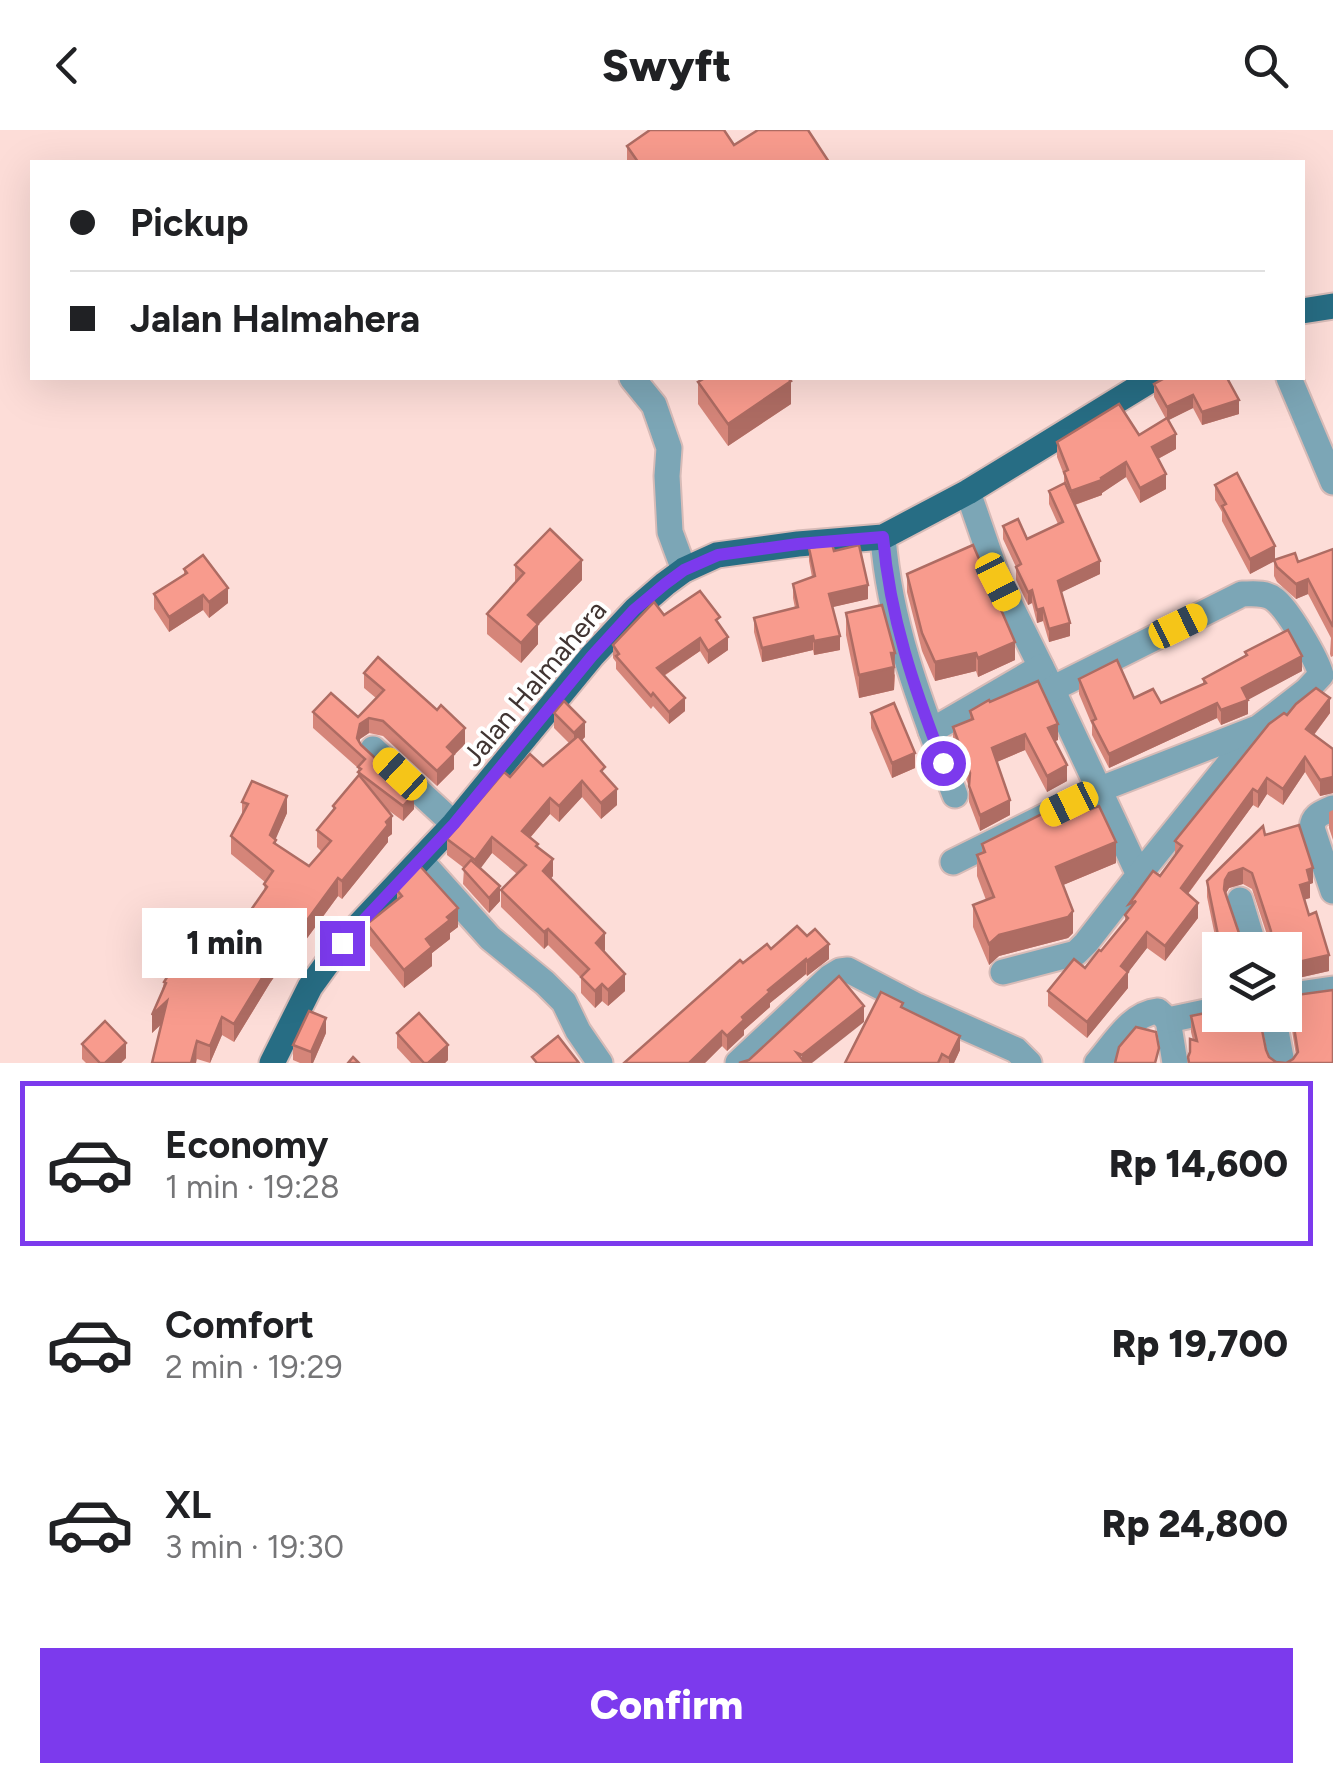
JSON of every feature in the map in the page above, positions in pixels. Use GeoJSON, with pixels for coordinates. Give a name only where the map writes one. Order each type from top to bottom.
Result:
{"type":"FeatureCollection","features":[{"type":"Feature","properties":{"kind":"main road"},"geometry":{"type":"LineString","coordinates":[[1305,311],[1333,306]]}},
{"type":"Feature","properties":{"kind":"main road","name":"Jalan Halmahera"},"geometry":{"type":"LineString","coordinates":[[272,1063],[310,987],[342,943],[454,824],[624,622],[665,584],[684,570],[718,555],[883,537],[968,492],[1151,380]]}},
{"type":"Feature","properties":{"kind":"street"},"geometry":{"type":"LineString","coordinates":[[634,380],[654,405],[669,448],[670,532],[684,570]]}},
{"type":"Feature","properties":{"kind":"street"},"geometry":{"type":"LineString","coordinates":[[1289,380],[1333,482]]}},
{"type":"Feature","properties":{"kind":"street"},"geometry":{"type":"LineString","coordinates":[[968,492],[998,582],[1138,874]]}},
{"type":"Feature","properties":{"kind":"street"},"geometry":{"type":"LineString","coordinates":[[883,537],[886,578],[905,658],[955,795]]}},
{"type":"Feature","properties":{"kind":"street"},"geometry":{"type":"LineString","coordinates":[[931,731],[1242,594],[1262,594],[1274,599],[1315,658],[1321,675],[1258,728],[1086,944],[1076,953],[1002,972]]}},
{"type":"Feature","properties":{"kind":"street"},"geometry":{"type":"LineString","coordinates":[[953,862],[1098,790],[1258,728]]}},
{"type":"Feature","properties":{"kind":"street"},"geometry":{"type":"LineString","coordinates":[[373,749],[454,824]]}},
{"type":"Feature","properties":{"kind":"street"},"geometry":{"type":"LineString","coordinates":[[1333,808],[1312,821],[1333,890]]}},
{"type":"Feature","properties":{"kind":"street"},"geometry":{"type":"LineString","coordinates":[[421,861],[490,938],[564,1002],[600,1063]]}},
{"type":"Feature","properties":{"kind":"street"},"geometry":{"type":"LineString","coordinates":[[1240,900],[1250,932]]}},
{"type":"Feature","properties":{"kind":"street"},"geometry":{"type":"LineString","coordinates":[[738,1063],[830,978],[848,970],[1016,1050],[1029,1063]]}},
{"type":"Feature","properties":{"kind":"street"},"geometry":{"type":"LineString","coordinates":[[1302,994],[1333,990]]}},
{"type":"Feature","properties":{"kind":"street"},"geometry":{"type":"LineString","coordinates":[[1097,1063],[1134,1020],[1145,1012],[1158,1011],[1168,1020],[1175,1063]]}},
{"type":"Feature","properties":{"kind":"street"},"geometry":{"type":"LineString","coordinates":[[1168,1020],[1202,1013]]}},
{"type":"Feature","properties":{"kind":"street"},"geometry":{"type":"LineString","coordinates":[[1276,1032],[1282,1063]]}},
{"type":"Feature","properties":{"kind":"building"},"geometry":{"type":"Polygon","coordinates":[[[650,130],[724,130],[734,145],[758,130],[808,130],[828,160],[637,160],[627,146],[650,130]]]}},
{"type":"Feature","properties":{"kind":"building"},"geometry":{"type":"Polygon","coordinates":[[[702,380],[791,381],[728,424],[698,382],[702,380]]]}},
{"type":"Feature","properties":{"kind":"building"},"geometry":{"type":"Polygon","coordinates":[[[1161,380],[1228,380],[1239,400],[1202,412],[1193,395],[1167,407],[1154,384],[1161,380]]]}},
{"type":"Feature","properties":{"kind":"building"},"geometry":{"type":"Polygon","coordinates":[[[1119,404],[1139,435],[1167,418],[1176,434],[1152,447],[1166,474],[1140,488],[1126,462],[1102,480],[1071,491],[1057,442],[1119,404]]]}},
{"type":"Feature","properties":{"kind":"building"},"geometry":{"type":"Polygon","coordinates":[[[1237,473],[1275,546],[1250,559],[1215,485],[1237,473]]]}},
{"type":"Feature","properties":{"kind":"building"},"geometry":{"type":"Polygon","coordinates":[[[1065,483],[1100,561],[1058,581],[1070,623],[1049,629],[1043,608],[1037,610],[1032,590],[1028,592],[1016,567],[1021,564],[1003,526],[1018,519],[1027,539],[1063,522],[1049,491],[1065,483]]]}},
{"type":"Feature","properties":{"kind":"building"},"geometry":{"type":"Polygon","coordinates":[[[550,529],[582,560],[528,615],[538,624],[521,643],[487,614],[524,573],[515,565],[550,529]]]}},
{"type":"Feature","properties":{"kind":"building"},"geometry":{"type":"Polygon","coordinates":[[[832,544],[834,551],[859,545],[868,585],[829,594],[840,636],[814,641],[813,636],[762,648],[754,618],[798,607],[793,584],[815,576],[809,548],[832,544]]]}},
{"type":"Feature","properties":{"kind":"building"},"geometry":{"type":"Polygon","coordinates":[[[973,545],[1015,642],[978,658],[976,653],[935,662],[922,633],[907,574],[973,545]]]}},
{"type":"Feature","properties":{"kind":"building"},"geometry":{"type":"Polygon","coordinates":[[[1333,549],[1333,627],[1308,579],[1296,584],[1274,560],[1295,553],[1298,562],[1333,549]]]}},
{"type":"Feature","properties":{"kind":"building"},"geometry":{"type":"Polygon","coordinates":[[[203,555],[228,588],[209,602],[203,595],[169,617],[154,594],[187,573],[184,569],[203,555]]]}},
{"type":"Feature","properties":{"kind":"building"},"geometry":{"type":"Polygon","coordinates":[[[700,591],[720,617],[716,620],[728,637],[708,651],[700,638],[657,668],[685,698],[669,712],[616,656],[619,654],[613,645],[654,602],[664,615],[700,591]]]}},
{"type":"Feature","properties":{"kind":"building"},"geometry":{"type":"Polygon","coordinates":[[[882,605],[895,653],[891,653],[894,667],[859,675],[846,613],[882,605]]]}},
{"type":"Feature","properties":{"kind":"building"},"geometry":{"type":"Polygon","coordinates":[[[1288,630],[1302,656],[1242,688],[1248,700],[1221,710],[1217,703],[1109,754],[1092,721],[1096,719],[1079,679],[1117,660],[1134,698],[1153,689],[1161,703],[1206,683],[1203,679],[1288,630]]]}},
{"type":"Feature","properties":{"kind":"building"},"geometry":{"type":"Polygon","coordinates":[[[378,657],[437,710],[441,705],[465,728],[447,747],[454,754],[437,771],[383,721],[369,718],[360,724],[357,738],[361,745],[414,794],[403,806],[358,772],[365,759],[313,712],[331,693],[358,717],[384,690],[364,673],[378,657]]]}},
{"type":"Feature","properties":{"kind":"building"},"geometry":{"type":"Polygon","coordinates":[[[1038,681],[1058,724],[1048,728],[1067,765],[1047,776],[1025,734],[992,748],[1010,800],[980,815],[953,727],[973,719],[970,711],[989,700],[1038,681]]]}},
{"type":"Feature","properties":{"kind":"building"},"geometry":{"type":"Polygon","coordinates":[[[1316,688],[1330,698],[1306,729],[1333,749],[1333,777],[1320,780],[1305,757],[1283,789],[1267,778],[1258,792],[1253,789],[1181,888],[1198,903],[1165,946],[1147,932],[1121,966],[1128,972],[1087,1022],[1048,991],[1074,959],[1085,968],[1101,951],[1128,918],[1125,915],[1136,901],[1129,904],[1153,871],[1160,876],[1182,846],[1175,841],[1269,724],[1284,713],[1287,715],[1316,688]]]}},
{"type":"Feature","properties":{"kind":"building"},"geometry":{"type":"Polygon","coordinates":[[[564,701],[585,722],[574,733],[554,713],[564,701]]]}},
{"type":"Feature","properties":{"kind":"building"},"geometry":{"type":"Polygon","coordinates":[[[894,703],[915,753],[892,763],[871,713],[894,703]]]}},
{"type":"Feature","properties":{"kind":"building"},"geometry":{"type":"Polygon","coordinates":[[[578,736],[605,767],[601,771],[617,789],[601,803],[582,781],[559,806],[550,798],[522,831],[553,859],[543,871],[605,933],[596,943],[625,974],[608,990],[602,984],[595,991],[581,977],[589,969],[501,890],[526,865],[492,837],[475,860],[447,839],[504,772],[510,777],[530,754],[543,766],[578,736]]]}},
{"type":"Feature","properties":{"kind":"building"},"geometry":{"type":"Polygon","coordinates":[[[359,775],[392,816],[386,822],[388,825],[342,881],[338,878],[294,938],[290,936],[234,1024],[222,1017],[210,1046],[197,1041],[191,1063],[152,1063],[167,1001],[152,1015],[164,982],[184,950],[193,955],[211,928],[230,940],[267,887],[264,884],[273,871],[231,836],[248,804],[242,802],[252,781],[287,796],[270,835],[276,840],[274,843],[309,866],[331,841],[317,830],[359,775]]]}},
{"type":"Feature","properties":{"kind":"building"},"geometry":{"type":"Polygon","coordinates":[[[1062,804],[1068,818],[1099,806],[1116,842],[1056,867],[1073,911],[1068,917],[999,935],[989,944],[973,905],[994,897],[977,855],[985,852],[982,844],[1062,804]]]}},
{"type":"Feature","properties":{"kind":"building"},"geometry":{"type":"Polygon","coordinates":[[[1299,825],[1313,868],[1307,870],[1310,882],[1300,885],[1309,915],[1316,912],[1329,955],[1302,961],[1302,932],[1271,932],[1252,873],[1243,868],[1229,873],[1224,889],[1239,932],[1217,932],[1207,881],[1263,826],[1265,835],[1299,825]]]}},
{"type":"Feature","properties":{"kind":"building"},"geometry":{"type":"Polygon","coordinates":[[[471,860],[500,886],[489,898],[463,869],[471,860]]]}},
{"type":"Feature","properties":{"kind":"building"},"geometry":{"type":"Polygon","coordinates":[[[420,866],[458,908],[447,917],[450,920],[426,939],[432,947],[404,970],[367,924],[402,896],[397,890],[420,866]]]}},
{"type":"Feature","properties":{"kind":"building"},"geometry":{"type":"Polygon","coordinates":[[[797,926],[807,936],[815,929],[829,944],[768,990],[727,1036],[722,1031],[689,1063],[624,1063],[740,960],[743,963],[767,944],[771,949],[797,926]]]}},
{"type":"Feature","properties":{"kind":"building"},"geometry":{"type":"Polygon","coordinates":[[[839,976],[864,1006],[802,1055],[797,1053],[805,1063],[739,1063],[749,1060],[839,976]]]}},
{"type":"Feature","properties":{"kind":"building"},"geometry":{"type":"Polygon","coordinates":[[[1333,990],[1333,1063],[1286,1063],[1298,1052],[1295,1032],[1302,1032],[1302,994],[1333,990]]]}},
{"type":"Feature","properties":{"kind":"building"},"geometry":{"type":"Polygon","coordinates":[[[881,992],[903,1003],[901,1007],[960,1036],[949,1058],[942,1054],[938,1063],[845,1063],[881,992]]]}},
{"type":"Feature","properties":{"kind":"building"},"geometry":{"type":"Polygon","coordinates":[[[309,1011],[326,1018],[311,1052],[293,1045],[309,1011]]]}},
{"type":"Feature","properties":{"kind":"building"},"geometry":{"type":"Polygon","coordinates":[[[419,1013],[448,1045],[428,1063],[397,1033],[419,1013]]]}},
{"type":"Feature","properties":{"kind":"building"},"geometry":{"type":"Polygon","coordinates":[[[1202,1014],[1202,1032],[1262,1032],[1269,1057],[1286,1063],[1189,1063],[1190,1039],[1197,1041],[1191,1016],[1202,1014]]]}},
{"type":"Feature","properties":{"kind":"building"},"geometry":{"type":"Polygon","coordinates":[[[105,1021],[126,1043],[105,1063],[100,1063],[82,1044],[105,1021]]]}},
{"type":"Feature","properties":{"kind":"building"},"geometry":{"type":"Polygon","coordinates":[[[1136,1027],[1156,1032],[1159,1048],[1155,1063],[1115,1063],[1119,1047],[1136,1027]]]}},
{"type":"Feature","properties":{"kind":"building"},"geometry":{"type":"Polygon","coordinates":[[[558,1036],[579,1063],[537,1063],[532,1057],[558,1036]]]}},
{"type":"Feature","properties":{"kind":"route"},"geometry":{"type":"LineString","coordinates":[[342,943],[454,824],[634,610],[684,570],[718,555],[883,537],[886,578],[905,658],[943,763]]}}]}
